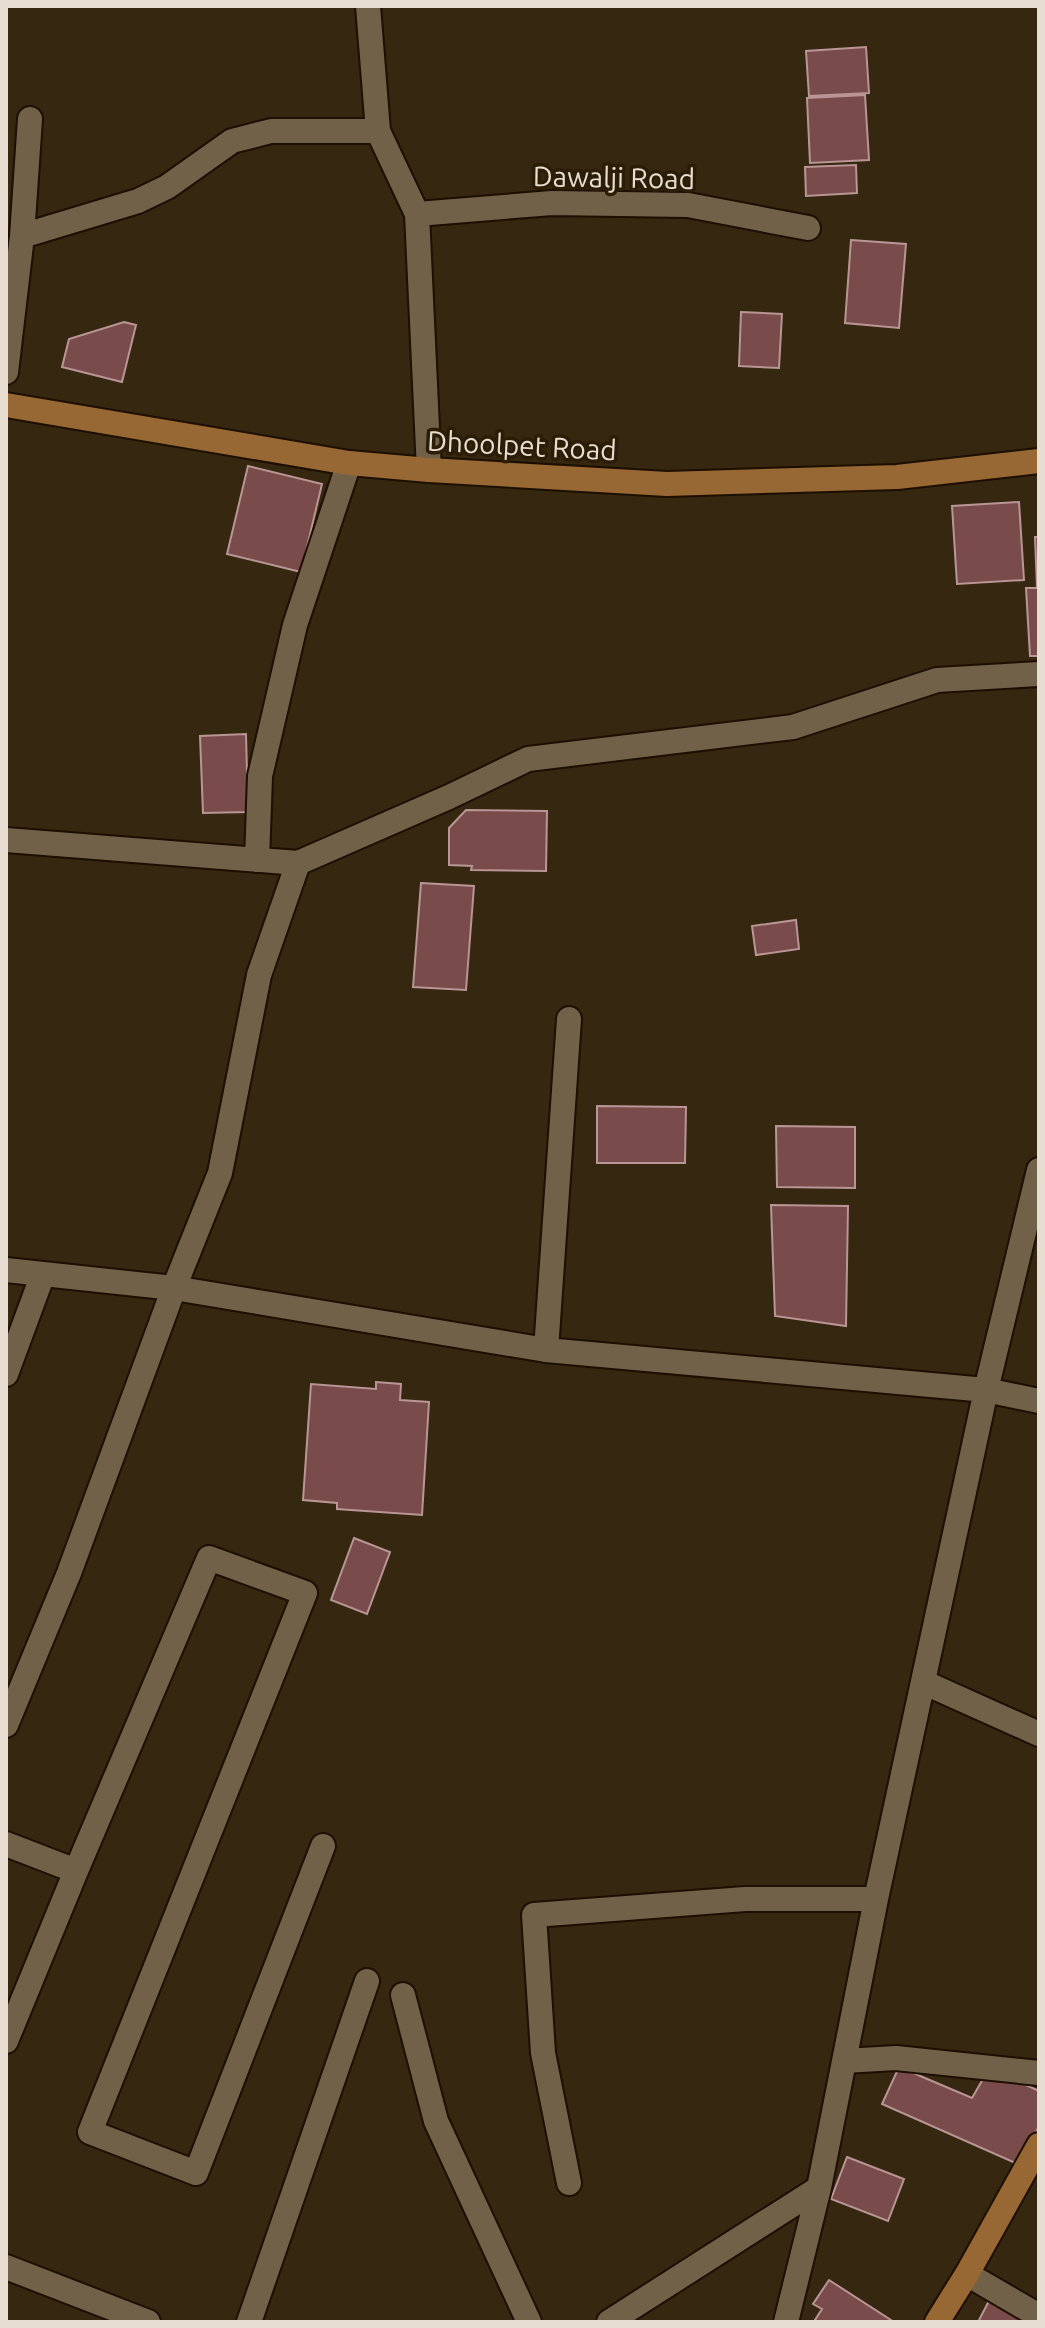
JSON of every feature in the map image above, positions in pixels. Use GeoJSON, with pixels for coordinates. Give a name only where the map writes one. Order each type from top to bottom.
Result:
{"type":"FeatureCollection","features":[{"type":"Feature","properties":{"kind":"main road","name":"Dhoolpet Road"},"geometry":{"type":"LineString","coordinates":[[6,405],[349,463],[667,484],[897,477],[1039,461]]}},
{"type":"Feature","properties":{"kind":"main road"},"geometry":{"type":"LineString","coordinates":[[937,2322],[1039,2145]]}},
{"type":"Feature","properties":{"kind":"street"},"geometry":{"type":"LineString","coordinates":[[368,6],[378,131],[417,214],[429,470]]}},
{"type":"Feature","properties":{"kind":"street"},"geometry":{"type":"LineString","coordinates":[[6,372],[22,236],[30,119]]}},
{"type":"Feature","properties":{"kind":"street"},"geometry":{"type":"LineString","coordinates":[[22,236],[148,196],[167,187],[232,141],[271,131],[378,131]]}},
{"type":"Feature","properties":{"kind":"street","name":"Dawalji Road"},"geometry":{"type":"LineString","coordinates":[[417,214],[552,203],[688,205],[808,228]]}},
{"type":"Feature","properties":{"kind":"street"},"geometry":{"type":"LineString","coordinates":[[257,860],[260,776],[295,625],[349,463]]}},
{"type":"Feature","properties":{"kind":"street"},"geometry":{"type":"LineString","coordinates":[[6,840],[298,863],[528,759],[793,727],[937,680],[1039,674]]}},
{"type":"Feature","properties":{"kind":"street"},"geometry":{"type":"LineString","coordinates":[[6,1725],[69,1573],[174,1288],[220,1173],[259,975],[298,863]]}},
{"type":"Feature","properties":{"kind":"street"},"geometry":{"type":"LineString","coordinates":[[546,1350],[569,1019]]}},
{"type":"Feature","properties":{"kind":"street"},"geometry":{"type":"LineString","coordinates":[[786,2322],[819,2188],[876,1899],[986,1390],[1029,1256],[1039,1170]]}},
{"type":"Feature","properties":{"kind":"street"},"geometry":{"type":"LineString","coordinates":[[6,1270],[174,1288],[546,1350],[986,1390],[1039,1401]]}},
{"type":"Feature","properties":{"kind":"street"},"geometry":{"type":"LineString","coordinates":[[6,1374],[43,1274]]}},
{"type":"Feature","properties":{"kind":"street"},"geometry":{"type":"LineString","coordinates":[[6,2041],[209,1558],[305,1593],[90,2132],[196,2173],[323,1846]]}},
{"type":"Feature","properties":{"kind":"street"},"geometry":{"type":"LineString","coordinates":[[923,1682],[1039,1734]]}},
{"type":"Feature","properties":{"kind":"street"},"geometry":{"type":"LineString","coordinates":[[6,1844],[76,1871]]}},
{"type":"Feature","properties":{"kind":"street"},"geometry":{"type":"LineString","coordinates":[[569,2183],[543,2053],[534,1915],[745,1899],[876,1899]]}},
{"type":"Feature","properties":{"kind":"street"},"geometry":{"type":"LineString","coordinates":[[249,2322],[367,1981]]}},
{"type":"Feature","properties":{"kind":"street"},"geometry":{"type":"LineString","coordinates":[[403,1995],[436,2121],[529,2322]]}},
{"type":"Feature","properties":{"kind":"street"},"geometry":{"type":"LineString","coordinates":[[844,2061],[896,2058],[1039,2073]]}},
{"type":"Feature","properties":{"kind":"street"},"geometry":{"type":"LineString","coordinates":[[609,2322],[819,2188]]}},
{"type":"Feature","properties":{"kind":"street"},"geometry":{"type":"LineString","coordinates":[[6,2267],[148,2322]]}},
{"type":"Feature","properties":{"kind":"street"},"geometry":{"type":"LineString","coordinates":[[967,2274],[1039,2316]]}},
{"type":"Feature","properties":{"kind":"building"},"geometry":{"type":"Polygon","coordinates":[[[866,47],[869,93],[809,96],[806,51],[866,47]]]}},
{"type":"Feature","properties":{"kind":"building"},"geometry":{"type":"Polygon","coordinates":[[[865,95],[869,160],[810,163],[807,98],[865,95]]]}},
{"type":"Feature","properties":{"kind":"building"},"geometry":{"type":"Polygon","coordinates":[[[856,165],[857,193],[806,196],[805,167],[856,165]]]}},
{"type":"Feature","properties":{"kind":"building"},"geometry":{"type":"Polygon","coordinates":[[[851,240],[906,244],[899,328],[845,323],[851,240]]]}},
{"type":"Feature","properties":{"kind":"building"},"geometry":{"type":"Polygon","coordinates":[[[741,312],[782,314],[779,368],[739,366],[741,312]]]}},
{"type":"Feature","properties":{"kind":"building"},"geometry":{"type":"Polygon","coordinates":[[[124,322],[136,325],[122,382],[62,367],[69,339],[124,322]]]}},
{"type":"Feature","properties":{"kind":"building"},"geometry":{"type":"Polygon","coordinates":[[[248,466],[322,484],[301,572],[227,554],[248,466]]]}},
{"type":"Feature","properties":{"kind":"building"},"geometry":{"type":"Polygon","coordinates":[[[1019,502],[1024,580],[957,584],[952,506],[1019,502]]]}},
{"type":"Feature","properties":{"kind":"building"},"geometry":{"type":"Polygon","coordinates":[[[1035,537],[1039,537],[1039,656],[1030,656],[1026,588],[1037,588],[1035,537]]]}},
{"type":"Feature","properties":{"kind":"building"},"geometry":{"type":"Polygon","coordinates":[[[246,734],[248,812],[203,813],[200,736],[246,734]]]}},
{"type":"Feature","properties":{"kind":"building"},"geometry":{"type":"Polygon","coordinates":[[[466,810],[547,811],[546,871],[471,870],[472,866],[449,865],[449,828],[466,810]]]}},
{"type":"Feature","properties":{"kind":"building"},"geometry":{"type":"Polygon","coordinates":[[[421,883],[474,886],[466,990],[413,987],[421,883]]]}},
{"type":"Feature","properties":{"kind":"building"},"geometry":{"type":"Polygon","coordinates":[[[796,920],[799,949],[756,955],[752,926],[796,920]]]}},
{"type":"Feature","properties":{"kind":"building"},"geometry":{"type":"Polygon","coordinates":[[[597,1106],[686,1107],[685,1163],[597,1163],[597,1106]]]}},
{"type":"Feature","properties":{"kind":"building"},"geometry":{"type":"Polygon","coordinates":[[[776,1126],[855,1127],[855,1188],[777,1187],[776,1126]]]}},
{"type":"Feature","properties":{"kind":"building"},"geometry":{"type":"Polygon","coordinates":[[[771,1205],[848,1206],[846,1326],[775,1316],[771,1205]]]}},
{"type":"Feature","properties":{"kind":"building"},"geometry":{"type":"Polygon","coordinates":[[[376,1382],[401,1384],[400,1400],[429,1402],[422,1515],[337,1509],[337,1503],[303,1500],[311,1384],[376,1389],[376,1382]]]}},
{"type":"Feature","properties":{"kind":"building"},"geometry":{"type":"Polygon","coordinates":[[[354,1538],[390,1552],[367,1614],[331,1600],[354,1538]]]}},
{"type":"Feature","properties":{"kind":"building"},"geometry":{"type":"Polygon","coordinates":[[[899,2067],[972,2098],[987,2072],[1039,2091],[1039,2126],[1020,2165],[882,2104],[899,2067]]]}},
{"type":"Feature","properties":{"kind":"building"},"geometry":{"type":"Polygon","coordinates":[[[847,2157],[904,2179],[888,2221],[831,2199],[847,2157]]]}},
{"type":"Feature","properties":{"kind":"building"},"geometry":{"type":"Polygon","coordinates":[[[829,2280],[894,2322],[818,2322],[815,2320],[822,2309],[813,2304],[829,2280]]]}},
{"type":"Feature","properties":{"kind":"building"},"geometry":{"type":"Polygon","coordinates":[[[990,2299],[1031,2322],[978,2322],[990,2299]]]}}]}
